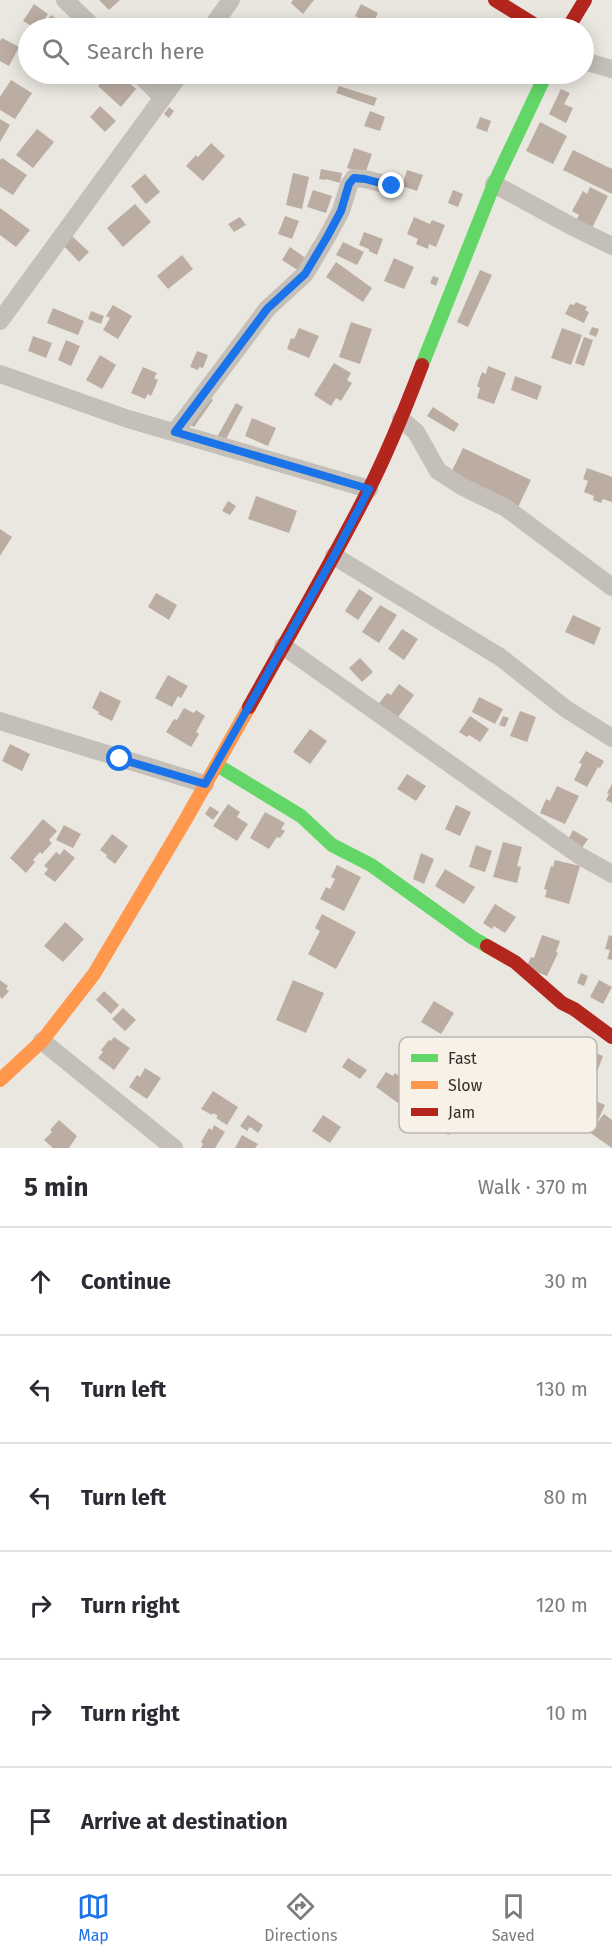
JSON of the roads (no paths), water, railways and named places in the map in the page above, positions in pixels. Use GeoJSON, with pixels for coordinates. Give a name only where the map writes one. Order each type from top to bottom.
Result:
{"type":"FeatureCollection","features":[{"type":"Feature","properties":{"kind":"street"},"geometry":{"type":"LineString","coordinates":[[65,0],[84,18]]}},
{"type":"Feature","properties":{"kind":"street"},"geometry":{"type":"LineString","coordinates":[[218,18],[231,0]]}},
{"type":"Feature","properties":{"kind":"street"},"geometry":{"type":"LineString","coordinates":[[495,0],[524,18]]}},
{"type":"Feature","properties":{"kind":"street"},"geometry":{"type":"LineString","coordinates":[[574,18],[585,0]]}},
{"type":"Feature","properties":{"kind":"street"},"geometry":{"type":"LineString","coordinates":[[594,64],[612,69]]}},
{"type":"Feature","properties":{"kind":"street"},"geometry":{"type":"LineString","coordinates":[[149,84],[163,98]]}},
{"type":"Feature","properties":{"kind":"street"},"geometry":{"type":"LineString","coordinates":[[0,321],[173,84]]}},
{"type":"Feature","properties":{"kind":"street"},"geometry":{"type":"LineString","coordinates":[[0,1080],[42,1041],[94,974],[218,765],[334,556],[369,489],[401,419],[494,184],[541,84]]}},
{"type":"Feature","properties":{"kind":"street"},"geometry":{"type":"LineString","coordinates":[[175,432],[267,309],[305,274],[341,211],[349,184],[354,178],[392,186]]}},
{"type":"Feature","properties":{"kind":"street"},"geometry":{"type":"LineString","coordinates":[[494,184],[612,246]]}},
{"type":"Feature","properties":{"kind":"street"},"geometry":{"type":"LineString","coordinates":[[0,374],[128,419],[369,489]]}},
{"type":"Feature","properties":{"kind":"street"},"geometry":{"type":"LineString","coordinates":[[401,419],[416,432],[438,471],[463,487],[506,508],[612,587]]}},
{"type":"Feature","properties":{"kind":"street"},"geometry":{"type":"LineString","coordinates":[[334,556],[500,657],[566,710],[612,738]]}},
{"type":"Feature","properties":{"kind":"street"},"geometry":{"type":"LineString","coordinates":[[283,646],[580,856],[612,873]]}},
{"type":"Feature","properties":{"kind":"street"},"geometry":{"type":"LineString","coordinates":[[0,721],[205,784]]}},
{"type":"Feature","properties":{"kind":"street"},"geometry":{"type":"LineString","coordinates":[[218,765],[301,816],[332,846],[371,866],[473,938],[514,962],[562,1003],[612,1037]]}},
{"type":"Feature","properties":{"kind":"street"},"geometry":{"type":"LineString","coordinates":[[42,1041],[174,1148]]}}]}
